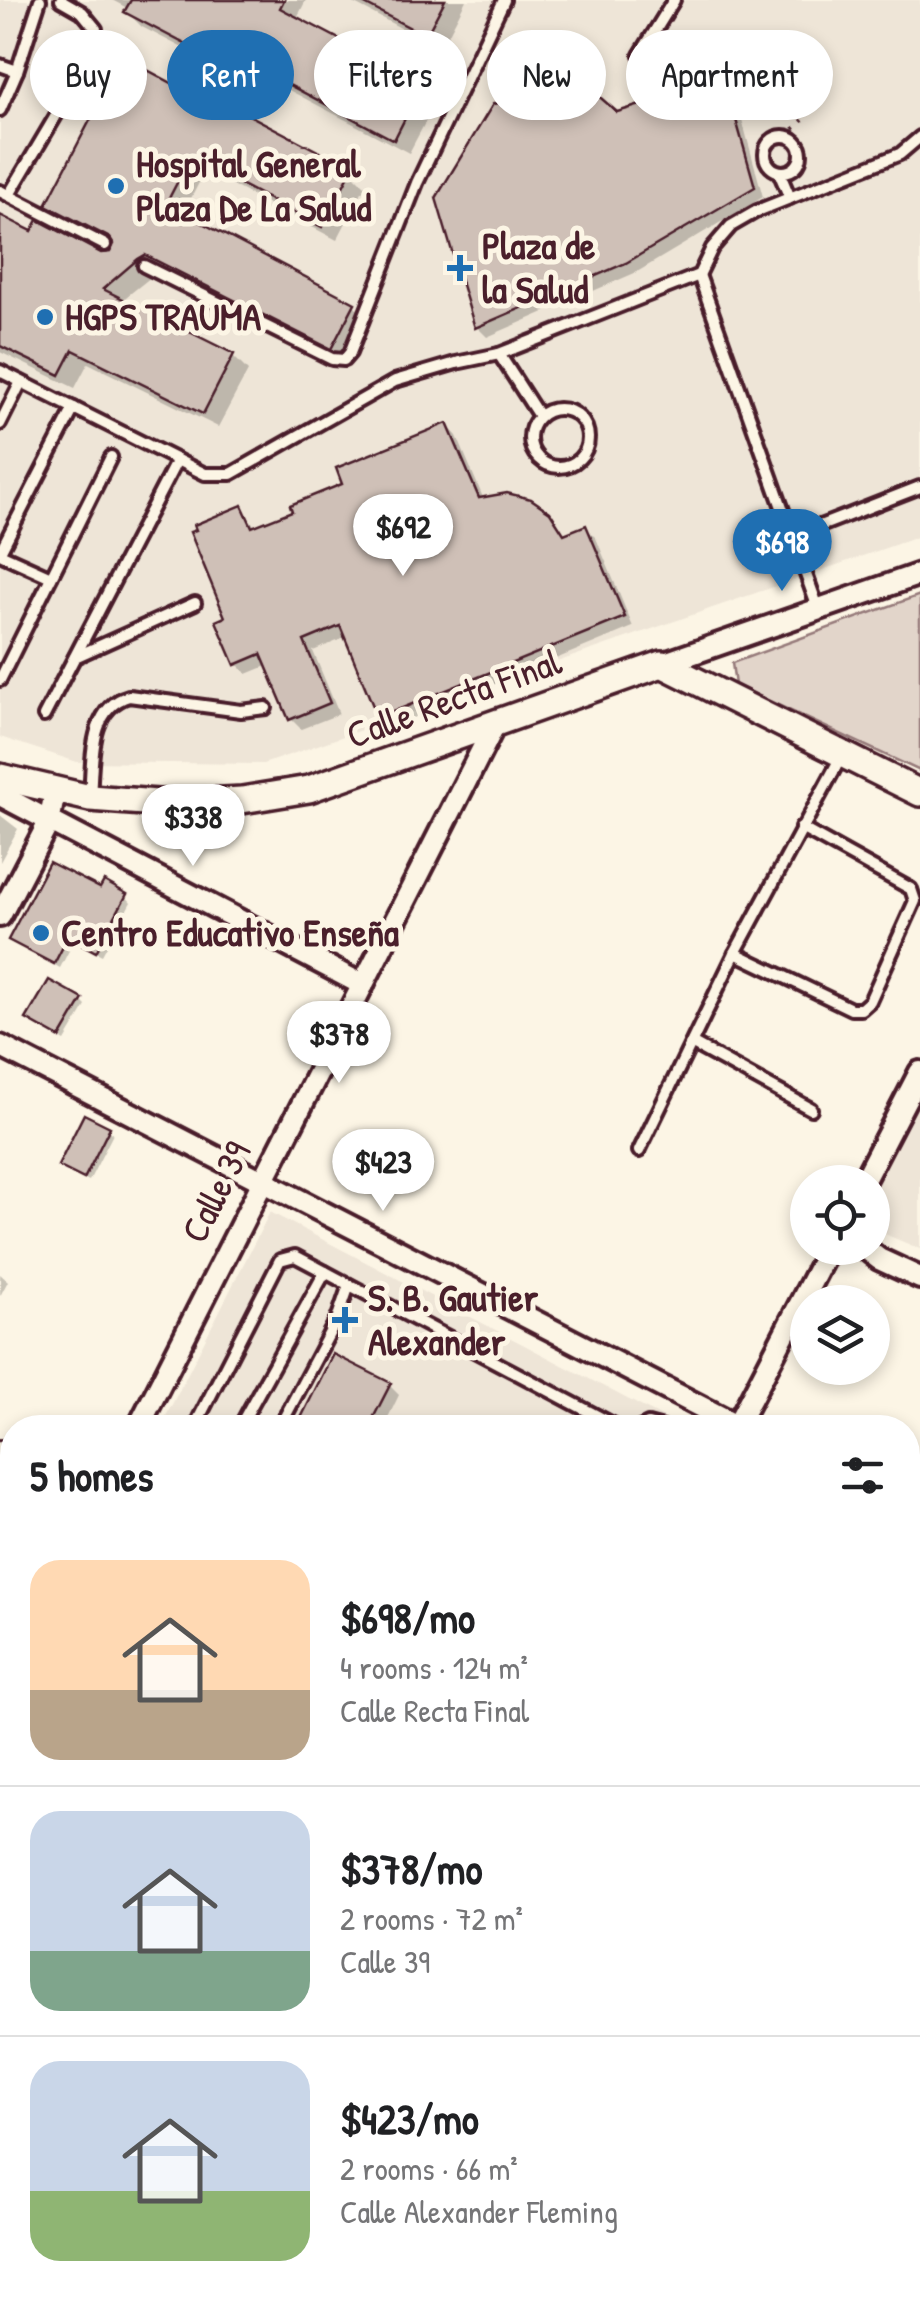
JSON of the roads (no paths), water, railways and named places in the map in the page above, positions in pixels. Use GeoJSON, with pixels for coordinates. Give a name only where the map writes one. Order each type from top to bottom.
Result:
{"type":"FeatureCollection","features":[{"type":"Feature","properties":{"kind":"street","name":"Calle Recta Final"},"geometry":{"type":"LineString","coordinates":[[0,777],[90,798],[171,804],[242,800],[309,790],[920,574]]}},
{"type":"Feature","properties":{"kind":"street"},"geometry":{"type":"LineString","coordinates":[[662,664],[920,793]]}},
{"type":"Feature","properties":{"kind":"street","name":"Calle 39"},"geometry":{"type":"LineString","coordinates":[[144,1415],[496,722]]}},
{"type":"Feature","properties":{"kind":"street"},"geometry":{"type":"LineString","coordinates":[[0,916],[50,822],[56,792]]}},
{"type":"Feature","properties":{"kind":"street"},"geometry":{"type":"LineString","coordinates":[[0,794],[363,985]]}},
{"type":"Feature","properties":{"kind":"street"},"geometry":{"type":"LineString","coordinates":[[0,1046],[719,1415]]}},
{"type":"Feature","properties":{"kind":"street"},"geometry":{"type":"LineString","coordinates":[[872,1165],[920,1072]]}},
{"type":"Feature","properties":{"kind":"street"},"geometry":{"type":"LineString","coordinates":[[890,1264],[920,1278]]}},
{"type":"Feature","properties":{"kind":"street"},"geometry":{"type":"LineString","coordinates":[[746,1415],[820,1265]]}},
{"type":"Feature","properties":{"kind":"lane"},"geometry":{"type":"LineString","coordinates":[[0,110],[40,0]]}},
{"type":"Feature","properties":{"kind":"lane"},"geometry":{"type":"LineString","coordinates":[[62,0],[82,12],[96,30],[93,53],[4,193],[105,246]]}},
{"type":"Feature","properties":{"kind":"lane"},"geometry":{"type":"LineString","coordinates":[[144,266],[332,360],[344,360],[417,183],[504,0]]}},
{"type":"Feature","properties":{"kind":"lane"},"geometry":{"type":"LineString","coordinates":[[656,30],[674,0]]}},
{"type":"Feature","properties":{"kind":"lane"},"geometry":{"type":"LineString","coordinates":[[0,65],[17,71]]}},
{"type":"Feature","properties":{"kind":"lane"},"geometry":{"type":"LineString","coordinates":[[778,172],[796,167],[800,158],[800,149],[786,136],[777,137],[764,150],[765,160],[778,172],[790,198]]}},
{"type":"Feature","properties":{"kind":"lane"},"geometry":{"type":"LineString","coordinates":[[0,371],[205,474],[231,474],[394,382],[498,354],[699,275],[712,248],[731,226],[757,211],[900,154],[920,137]]}},
{"type":"Feature","properties":{"kind":"lane"},"geometry":{"type":"LineString","coordinates":[[699,275],[818,608]]}},
{"type":"Feature","properties":{"kind":"lane"},"geometry":{"type":"LineString","coordinates":[[498,354],[540,416]]}},
{"type":"Feature","properties":{"kind":"lane"},"geometry":{"type":"LineString","coordinates":[[0,424],[21,382]]}},
{"type":"Feature","properties":{"kind":"lane"},"geometry":{"type":"LineString","coordinates":[[51,577],[0,553],[74,408]]}},
{"type":"Feature","properties":{"kind":"lane"},"geometry":{"type":"LineString","coordinates":[[566,410],[581,420],[588,437],[578,461],[560,468],[542,464],[536,457],[531,449],[530,431],[540,416],[548,411],[566,410]]}},
{"type":"Feature","properties":{"kind":"lane"},"geometry":{"type":"LineString","coordinates":[[0,680],[111,457]]}},
{"type":"Feature","properties":{"kind":"lane"},"geometry":{"type":"LineString","coordinates":[[44,716],[177,460]]}},
{"type":"Feature","properties":{"kind":"lane"},"geometry":{"type":"LineString","coordinates":[[792,538],[920,486]]}},
{"type":"Feature","properties":{"kind":"lane"},"geometry":{"type":"LineString","coordinates":[[75,657],[195,604]]}},
{"type":"Feature","properties":{"kind":"lane"},"geometry":{"type":"LineString","coordinates":[[90,798],[99,723],[106,707],[116,700],[129,696],[241,711],[266,708]]}},
{"type":"Feature","properties":{"kind":"lane"},"geometry":{"type":"LineString","coordinates":[[640,1150],[735,953],[842,754]]}},
{"type":"Feature","properties":{"kind":"lane"},"geometry":{"type":"LineString","coordinates":[[735,953],[851,1009],[861,1009],[870,1001],[915,901],[912,889],[801,828]]}},
{"type":"Feature","properties":{"kind":"lane"},"geometry":{"type":"LineString","coordinates":[[693,1044],[810,1109]]}},
{"type":"Feature","properties":{"kind":"lane"},"geometry":{"type":"LineString","coordinates":[[201,1415],[280,1260],[295,1256],[595,1415]]}},
{"type":"Feature","properties":{"kind":"lane"},"geometry":{"type":"LineString","coordinates":[[246,1415],[324,1272]]}},
{"type":"Feature","properties":{"kind":"lane"},"geometry":{"type":"LineString","coordinates":[[286,1415],[338,1317],[349,1286]]}},
{"type":"Feature","properties":{"kind":"lane"},"geometry":{"type":"LineString","coordinates":[[705,1415],[709,1410]]}},
{"type":"Feature","properties":{"kind":"place","name":"Hospital General Plaza De La Salud"},"geometry":{"type":"Point","coordinates":[116,186]}},
{"type":"Feature","properties":{"kind":"place","name":"Plaza de la Salud"},"geometry":{"type":"Point","coordinates":[460,268]}},
{"type":"Feature","properties":{"kind":"place","name":"HGPS TRAUMA"},"geometry":{"type":"Point","coordinates":[45,317]}},
{"type":"Feature","properties":{"kind":"place","name":"Centro Educativo Enseña"},"geometry":{"type":"Point","coordinates":[41,933]}},
{"type":"Feature","properties":{"kind":"place","name":"S. B. Gautier Alexander"},"geometry":{"type":"Point","coordinates":[345,1320]}}]}
